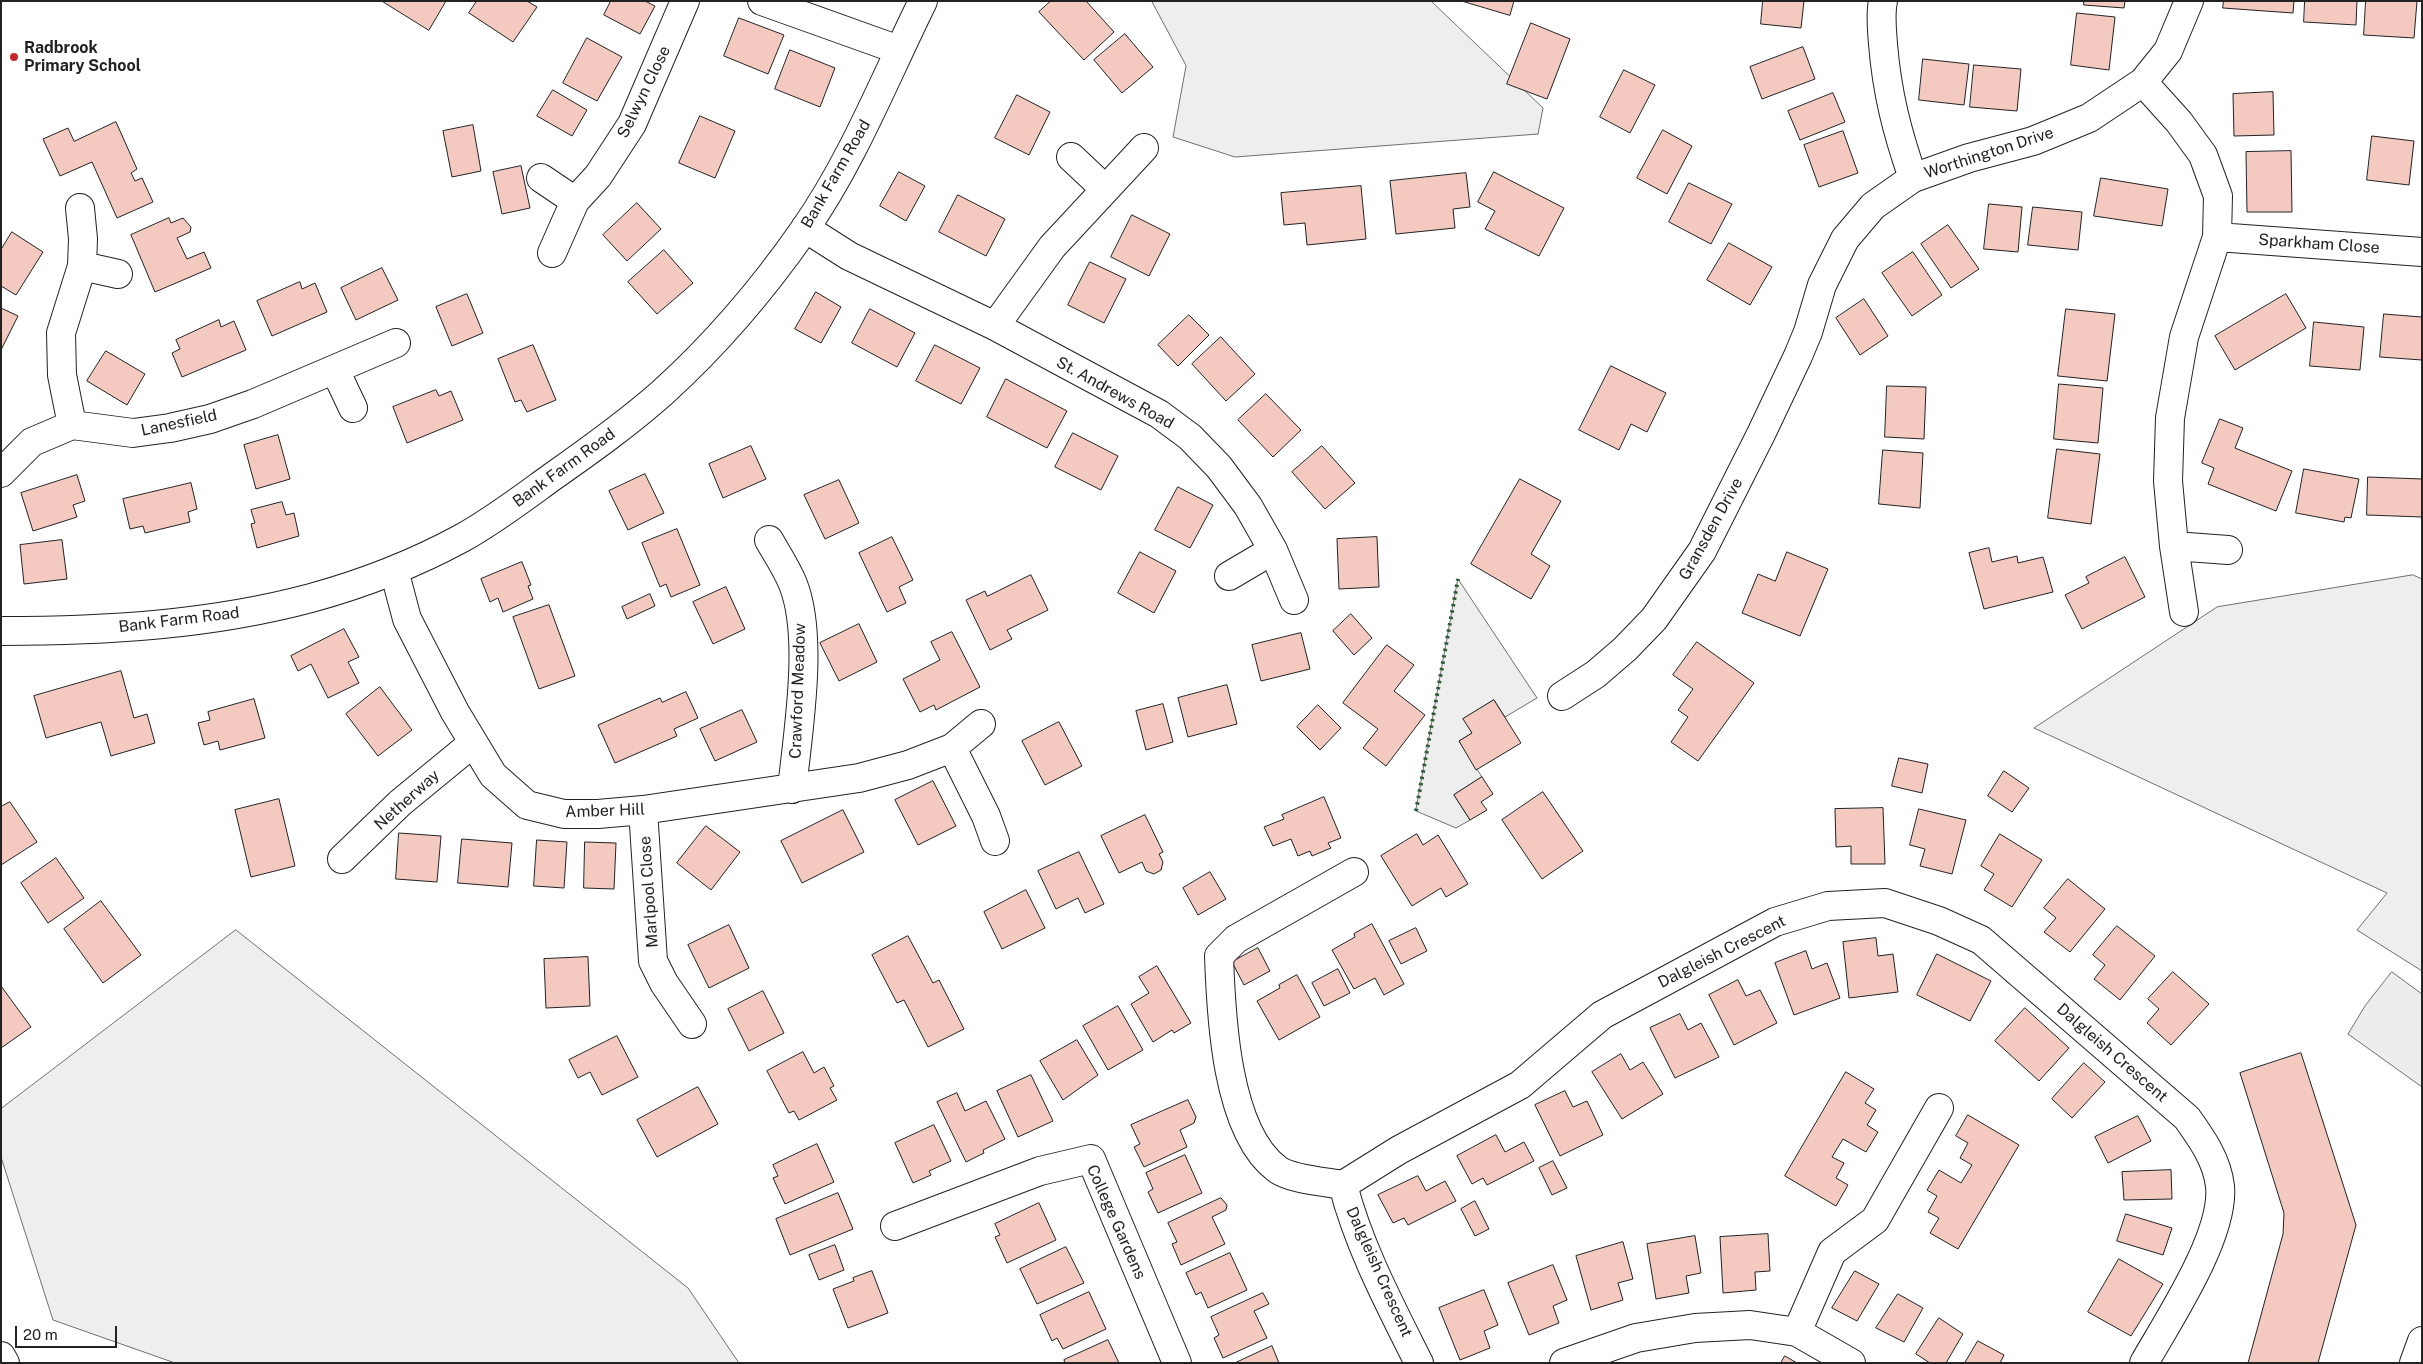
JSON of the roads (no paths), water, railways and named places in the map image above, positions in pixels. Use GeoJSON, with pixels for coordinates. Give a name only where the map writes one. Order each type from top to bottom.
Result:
{"type":"FeatureCollection","features":[{"type":"Feature","properties":{"kind":"street","name":"Selwyn Close"},"geometry":{"type":"LineString","coordinates":[[552,253],[575,201],[598,176],[632,124],[684,1]]}},
{"type":"Feature","properties":{"kind":"street"},"geometry":{"type":"LineString","coordinates":[[762,1],[899,50]]}},
{"type":"Feature","properties":{"kind":"street","name":"Bank Farm Road"},"geometry":{"type":"LineString","coordinates":[[1,631],[71,631],[148,626],[230,615],[312,598],[394,570],[471,532],[603,441],[662,393],[711,344],[762,288],[806,228],[858,139],[923,1]]}},
{"type":"Feature","properties":{"kind":"street"},"geometry":{"type":"LineString","coordinates":[[1882,1],[1881,12],[1885,66],[1895,126],[1913,178]]}},
{"type":"Feature","properties":{"kind":"street","name":"Worthington Drive"},"geometry":{"type":"LineString","coordinates":[[1761,434],[1808,332],[1822,285],[1845,239],[1873,206],[1913,178],[1969,158],[2033,141],[2089,118],[2143,82],[2168,51],[2189,1]]}},
{"type":"Feature","properties":{"kind":"street"},"geometry":{"type":"LineString","coordinates":[[2143,82],[2179,122],[2203,155],[2218,196],[2217,237],[2184,337],[2170,418],[2168,481],[2174,546],[2184,612]]}},
{"type":"Feature","properties":{"kind":"street"},"geometry":{"type":"LineString","coordinates":[[995,326],[1052,247],[1144,148]]}},
{"type":"Feature","properties":{"kind":"street"},"geometry":{"type":"LineString","coordinates":[[1071,157],[1104,189]]}},
{"type":"Feature","properties":{"kind":"street"},"geometry":{"type":"LineString","coordinates":[[541,178],[575,201]]}},
{"type":"Feature","properties":{"kind":"street"},"geometry":{"type":"LineString","coordinates":[[72,425],[62,375],[62,333],[82,266],[83,239],[80,208]]}},
{"type":"Feature","properties":{"kind":"street","name":"St. Andrews Road"},"geometry":{"type":"LineString","coordinates":[[806,228],[849,256],[995,326],[1160,414],[1190,437],[1219,468],[1248,506],[1273,550],[1294,600]]}},
{"type":"Feature","properties":{"kind":"street","name":"Sparkham Close"},"geometry":{"type":"LineString","coordinates":[[2217,237],[2422,252]]}},
{"type":"Feature","properties":{"kind":"street"},"geometry":{"type":"LineString","coordinates":[[82,266],[118,274]]}},
{"type":"Feature","properties":{"kind":"street","name":"Lanesfield"},"geometry":{"type":"LineString","coordinates":[[1,473],[32,442],[72,425],[133,432],[170,428],[210,419],[336,370],[396,343]]}},
{"type":"Feature","properties":{"kind":"street"},"geometry":{"type":"LineString","coordinates":[[336,370],[353,408]]}},
{"type":"Feature","properties":{"kind":"street","name":"Gransden Drive"},"geometry":{"type":"LineString","coordinates":[[1562,696],[1596,674],[1625,649],[1654,619],[1702,551],[1761,434]]}},
{"type":"Feature","properties":{"kind":"street","name":"Crawford Meadow"},"geometry":{"type":"LineString","coordinates":[[769,540],[793,584],[804,626],[800,711],[792,789]]}},
{"type":"Feature","properties":{"kind":"street"},"geometry":{"type":"LineString","coordinates":[[2174,546],[2228,550]]}},
{"type":"Feature","properties":{"kind":"street"},"geometry":{"type":"LineString","coordinates":[[1229,576],[1273,550]]}},
{"type":"Feature","properties":{"kind":"street","name":"Amber Hill"},"geometry":{"type":"LineString","coordinates":[[394,570],[407,619],[473,743],[493,775],[527,805],[564,814],[643,810],[859,778],[908,765],[952,748],[981,724]]}},
{"type":"Feature","properties":{"kind":"street","name":"Netherway"},"geometry":{"type":"LineString","coordinates":[[342,859],[400,803],[473,743]]}},
{"type":"Feature","properties":{"kind":"street"},"geometry":{"type":"LineString","coordinates":[[952,748],[986,816],[995,841]]}},
{"type":"Feature","properties":{"kind":"street","name":"Marlpool Close"},"geometry":{"type":"LineString","coordinates":[[643,810],[653,960],[664,983],[692,1024]]}},
{"type":"Feature","properties":{"kind":"street"},"geometry":{"type":"LineString","coordinates":[[1343,1185],[1307,1180],[1277,1170],[1258,1150],[1240,1112],[1225,1045],[1219,956],[1236,939],[1354,872]]}},
{"type":"Feature","properties":{"kind":"street","name":"Dalgleish Crescent"},"geometry":{"type":"LineString","coordinates":[[1419,1363],[1366,1253],[1351,1216],[1343,1185],[1399,1150],[1520,1085],[1602,1015],[1737,941],[1775,922],[1828,906],[1885,903],[1939,921],[1981,940],[2187,1118],[2210,1151],[2220,1186],[2216,1226],[2200,1262],[2144,1363]]}},
{"type":"Feature","properties":{"kind":"street"},"geometry":{"type":"LineString","coordinates":[[1797,1332],[1832,1252],[1875,1220],[1939,1108]]}},
{"type":"Feature","properties":{"kind":"street","name":"College Gardens"},"geometry":{"type":"LineString","coordinates":[[895,1226],[1040,1171],[1091,1158],[1177,1363]]}},
{"type":"Feature","properties":{"kind":"street"},"geometry":{"type":"LineString","coordinates":[[1564,1363],[1636,1338],[1695,1328],[1750,1325],[1797,1332],[1851,1363]]}},
{"type":"Feature","properties":{"kind":"street"},"geometry":{"type":"LineString","coordinates":[[2414,1363],[2422,1341]]}},
{"type":"Feature","properties":{"kind":"street"},"geometry":{"type":"LineString","coordinates":[[1,1356],[5,1363]]}},
{"type":"Feature","properties":{"kind":"place","name":"Radbrook Primary School"},"geometry":{"type":"Point","coordinates":[14,57]}}]}
